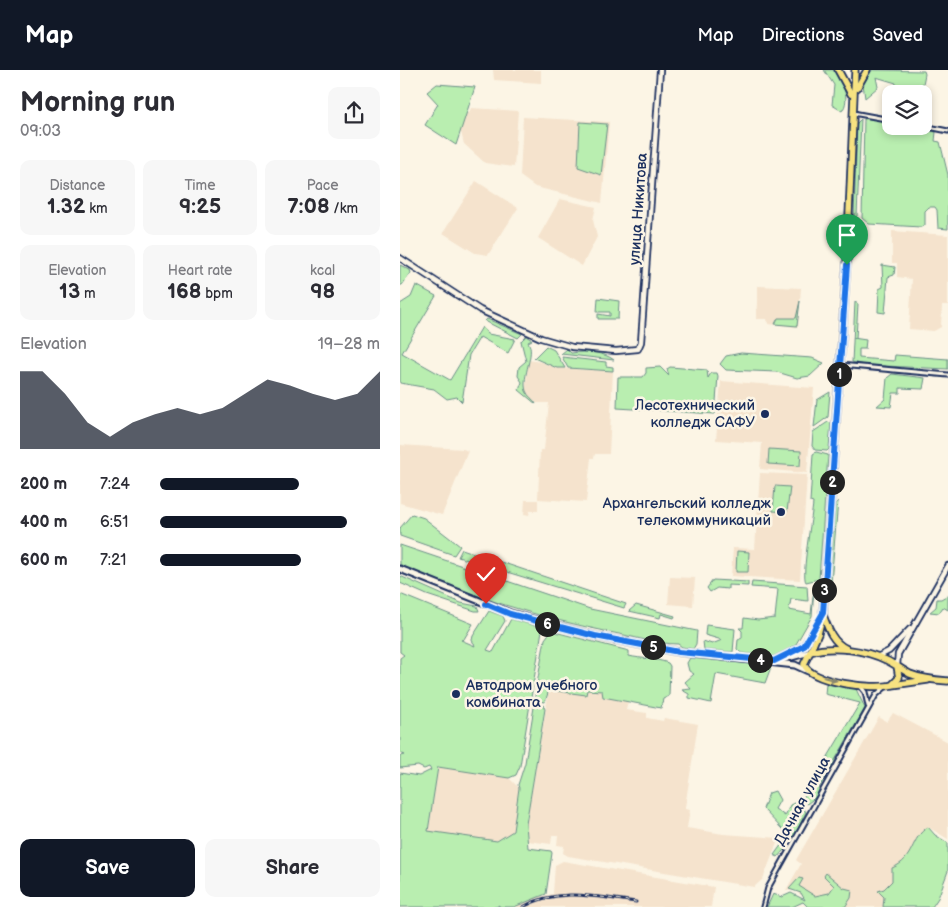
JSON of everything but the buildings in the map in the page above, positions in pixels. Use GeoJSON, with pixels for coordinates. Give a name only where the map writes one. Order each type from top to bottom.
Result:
{"type":"FeatureCollection","features":[{"type":"Feature","properties":{"kind":"main road"},"geometry":{"type":"LineString","coordinates":[[838,70],[853,95]]}},
{"type":"Feature","properties":{"kind":"main road"},"geometry":{"type":"LineString","coordinates":[[851,70],[853,95]]}},
{"type":"Feature","properties":{"kind":"main road"},"geometry":{"type":"LineString","coordinates":[[808,671],[804,664],[818,634],[823,613],[846,277],[855,70]]}},
{"type":"Feature","properties":{"kind":"main road"},"geometry":{"type":"LineString","coordinates":[[853,95],[859,80],[867,70]]}},
{"type":"Feature","properties":{"kind":"main road"},"geometry":{"type":"LineString","coordinates":[[400,569],[510,614],[595,636],[679,652],[774,661],[795,665],[808,671],[860,686],[884,688],[892,685],[935,680]]}},
{"type":"Feature","properties":{"kind":"main road"},"geometry":{"type":"LineString","coordinates":[[823,613],[831,634],[840,645],[850,650],[877,657],[911,674],[948,681]]}},
{"type":"Feature","properties":{"kind":"main road"},"geometry":{"type":"LineString","coordinates":[[774,661],[804,646],[823,613]]}},
{"type":"Feature","properties":{"kind":"main road"},"geometry":{"type":"LineString","coordinates":[[774,661],[825,649],[850,650]]}},
{"type":"Feature","properties":{"kind":"main road"},"geometry":{"type":"LineString","coordinates":[[892,685],[899,678],[897,666]]}},
{"type":"Feature","properties":{"kind":"street","name":"улица Никитова"},"geometry":{"type":"LineString","coordinates":[[400,258],[480,310],[541,338],[564,346],[580,348],[624,351],[638,349],[641,342],[645,298],[660,70]]}},
{"type":"Feature","properties":{"kind":"street"},"geometry":{"type":"LineString","coordinates":[[852,113],[882,118]]}},
{"type":"Feature","properties":{"kind":"street"},"geometry":{"type":"LineString","coordinates":[[932,128],[948,131]]}},
{"type":"Feature","properties":{"kind":"street"},"geometry":{"type":"LineString","coordinates":[[840,365],[948,374]]}},
{"type":"Feature","properties":{"kind":"street"},"geometry":{"type":"LineString","coordinates":[[897,666],[898,654],[948,566]]}},
{"type":"Feature","properties":{"kind":"street"},"geometry":{"type":"LineString","coordinates":[[877,657],[889,652],[916,623]]}},
{"type":"Feature","properties":{"kind":"street"},"geometry":{"type":"LineString","coordinates":[[860,686],[868,700],[868,709]]}},
{"type":"Feature","properties":{"kind":"street","name":"Дачная улица"},"geometry":{"type":"LineString","coordinates":[[763,907],[766,892],[876,695],[884,688]]}},
{"type":"Feature","properties":{"kind":"shaded area"},"geometry":{"type":"Polygon","coordinates":[[[493,70],[541,70],[541,83],[494,80],[493,70]]]}},
{"type":"Feature","properties":{"kind":"shaded area"},"geometry":{"type":"Polygon","coordinates":[[[471,108],[518,111],[514,167],[485,163],[464,144],[457,117],[469,113],[471,108]]]}},
{"type":"Feature","properties":{"kind":"shaded area"},"geometry":{"type":"Polygon","coordinates":[[[523,117],[609,122],[602,203],[535,187],[520,176],[523,117]]]}},
{"type":"Feature","properties":{"kind":"shaded area"},"geometry":{"type":"Polygon","coordinates":[[[476,181],[518,208],[488,255],[475,253],[443,233],[476,181]]]}},
{"type":"Feature","properties":{"kind":"shaded area"},"geometry":{"type":"Polygon","coordinates":[[[560,199],[596,207],[593,220],[597,237],[582,266],[538,238],[560,199]]]}},
{"type":"Feature","properties":{"kind":"shaded area"},"geometry":{"type":"Polygon","coordinates":[[[892,231],[948,235],[948,305],[942,305],[941,327],[934,331],[909,329],[912,279],[897,277],[897,263],[892,263],[892,231]]]}},
{"type":"Feature","properties":{"kind":"shaded area"},"geometry":{"type":"Polygon","coordinates":[[[758,286],[801,288],[798,327],[768,324],[767,319],[756,319],[758,286]]]}},
{"type":"Feature","properties":{"kind":"shaded area"},"geometry":{"type":"Polygon","coordinates":[[[528,360],[541,362],[557,368],[613,371],[609,454],[595,454],[594,458],[591,458],[586,502],[538,499],[540,450],[544,450],[549,403],[537,403],[525,393],[528,360]]]}},
{"type":"Feature","properties":{"kind":"shaded area","name":"Лесотехнический колледж САФУ"},"geometry":{"type":"Polygon","coordinates":[[[721,381],[814,388],[807,473],[760,469],[762,443],[716,440],[721,381]]]}},
{"type":"Feature","properties":{"kind":"shaded area"},"geometry":{"type":"Polygon","coordinates":[[[400,445],[463,449],[468,451],[442,515],[400,503],[400,445]]]}},
{"type":"Feature","properties":{"kind":"shaded area","name":"Архангельский колледж телекоммуникаций"},"geometry":{"type":"Polygon","coordinates":[[[760,473],[807,475],[800,580],[731,576],[733,548],[755,549],[760,473]]]}},
{"type":"Feature","properties":{"kind":"shaded area"},"geometry":{"type":"Polygon","coordinates":[[[525,500],[538,500],[538,511],[530,511],[529,515],[524,514],[525,500]]]}},
{"type":"Feature","properties":{"kind":"shaded area"},"geometry":{"type":"Polygon","coordinates":[[[670,577],[695,578],[693,606],[668,604],[670,577]]]}},
{"type":"Feature","properties":{"kind":"shaded area"},"geometry":{"type":"Polygon","coordinates":[[[549,690],[586,695],[587,690],[603,691],[603,697],[628,702],[626,710],[647,713],[647,718],[663,721],[664,718],[698,724],[685,807],[685,809],[690,810],[687,828],[723,834],[779,838],[763,879],[754,887],[568,856],[563,853],[564,846],[557,845],[558,835],[552,835],[551,844],[528,841],[526,824],[549,690]]]}},
{"type":"Feature","properties":{"kind":"shaded area"},"geometry":{"type":"Polygon","coordinates":[[[893,713],[948,742],[948,839],[928,827],[883,900],[885,907],[820,907],[795,891],[786,890],[801,864],[796,860],[879,717],[887,722],[893,713]]]}},
{"type":"Feature","properties":{"kind":"shaded area"},"geometry":{"type":"Polygon","coordinates":[[[438,767],[509,778],[519,788],[513,831],[497,841],[428,832],[438,767]]]}},
{"type":"Feature","properties":{"kind":"shaded area"},"geometry":{"type":"Polygon","coordinates":[[[563,861],[714,887],[711,907],[515,907],[532,898],[553,894],[555,865],[563,861]]]}},
{"type":"Feature","properties":{"kind":"green space"},"geometry":{"type":"Polygon","coordinates":[[[824,70],[836,70],[841,79],[846,96],[845,106],[842,111],[832,105],[834,85],[824,70]]]}},
{"type":"Feature","properties":{"kind":"green space"},"geometry":{"type":"Polygon","coordinates":[[[872,70],[924,71],[925,74],[923,85],[896,85],[896,83],[876,77],[878,87],[865,98],[863,84],[872,70]]]}},
{"type":"Feature","properties":{"kind":"green space"},"geometry":{"type":"Polygon","coordinates":[[[437,84],[475,87],[456,145],[425,125],[438,104],[427,92],[437,84]]]}},
{"type":"Feature","properties":{"kind":"green space"},"geometry":{"type":"Polygon","coordinates":[[[869,118],[882,121],[882,135],[932,135],[932,131],[936,132],[935,141],[940,142],[948,175],[948,229],[938,228],[937,210],[935,207],[929,207],[925,211],[925,225],[921,227],[869,224],[862,218],[864,119],[869,118]]]}},
{"type":"Feature","properties":{"kind":"green space"},"geometry":{"type":"Polygon","coordinates":[[[861,119],[857,216],[854,218],[857,123],[861,119]]]}},
{"type":"Feature","properties":{"kind":"green space"},"geometry":{"type":"Polygon","coordinates":[[[580,122],[607,124],[601,175],[578,167],[580,122]]]}},
{"type":"Feature","properties":{"kind":"green space"},"geometry":{"type":"Polygon","coordinates":[[[400,265],[410,270],[411,273],[402,285],[400,285],[400,265]]]}},
{"type":"Feature","properties":{"kind":"green space"},"geometry":{"type":"Polygon","coordinates":[[[882,265],[895,267],[894,275],[888,277],[885,313],[878,312],[879,289],[883,287],[882,265]]]}},
{"type":"Feature","properties":{"kind":"green space"},"geometry":{"type":"Polygon","coordinates":[[[416,285],[436,296],[402,353],[450,380],[482,327],[488,334],[515,339],[508,353],[480,337],[469,355],[462,402],[457,397],[447,399],[434,389],[400,383],[400,304],[411,297],[416,285]]]}},
{"type":"Feature","properties":{"kind":"green space"},"geometry":{"type":"Polygon","coordinates":[[[598,298],[619,301],[618,319],[598,319],[598,314],[610,316],[610,312],[597,312],[598,298]]]}},
{"type":"Feature","properties":{"kind":"green space"},"geometry":{"type":"Polygon","coordinates":[[[800,301],[797,326],[775,324],[778,318],[796,318],[800,301]]]}},
{"type":"Feature","properties":{"kind":"green space"},"geometry":{"type":"Polygon","coordinates":[[[855,302],[858,304],[856,338],[853,338],[855,302]]]}},
{"type":"Feature","properties":{"kind":"green space"},"geometry":{"type":"Polygon","coordinates":[[[487,319],[522,334],[518,338],[485,321],[487,319]]]}},
{"type":"Feature","properties":{"kind":"green space"},"geometry":{"type":"Polygon","coordinates":[[[526,336],[532,340],[528,342],[530,358],[525,385],[527,393],[536,404],[519,390],[522,382],[518,376],[519,367],[526,361],[521,341],[526,336]]]}},
{"type":"Feature","properties":{"kind":"green space"},"geometry":{"type":"Polygon","coordinates":[[[853,338],[866,340],[865,349],[859,349],[859,358],[894,361],[895,355],[948,359],[948,369],[864,365],[852,362],[853,338]]]}},
{"type":"Feature","properties":{"kind":"green space"},"geometry":{"type":"Polygon","coordinates":[[[546,346],[554,350],[565,368],[557,368],[534,358],[546,346]]]}},
{"type":"Feature","properties":{"kind":"green space"},"geometry":{"type":"Polygon","coordinates":[[[567,349],[571,353],[594,353],[605,355],[614,360],[561,354],[567,349]]]}},
{"type":"Feature","properties":{"kind":"green space"},"geometry":{"type":"Polygon","coordinates":[[[741,353],[812,358],[824,363],[810,376],[797,378],[777,372],[726,370],[720,364],[726,356],[741,353]]]}},
{"type":"Feature","properties":{"kind":"green space"},"geometry":{"type":"Polygon","coordinates":[[[562,357],[606,362],[606,366],[613,367],[613,371],[568,368],[562,357]]]}},
{"type":"Feature","properties":{"kind":"green space"},"geometry":{"type":"Polygon","coordinates":[[[660,367],[669,376],[667,369],[670,367],[707,370],[708,378],[711,373],[717,373],[715,414],[617,408],[618,377],[643,377],[646,373],[646,368],[660,367]]]}},
{"type":"Feature","properties":{"kind":"green space"},"geometry":{"type":"Polygon","coordinates":[[[892,374],[925,378],[923,389],[900,388],[900,393],[893,393],[891,407],[877,406],[885,399],[887,378],[892,374]]]}},
{"type":"Feature","properties":{"kind":"green space"},"geometry":{"type":"Polygon","coordinates":[[[830,392],[828,417],[814,427],[817,400],[830,392]]]}},
{"type":"Feature","properties":{"kind":"green space"},"geometry":{"type":"Polygon","coordinates":[[[828,422],[831,423],[829,449],[827,451],[815,450],[812,446],[813,432],[828,422]]]}},
{"type":"Feature","properties":{"kind":"green space"},"geometry":{"type":"Polygon","coordinates":[[[769,449],[801,451],[800,466],[768,464],[769,449]]]}},
{"type":"Feature","properties":{"kind":"green space"},"geometry":{"type":"Polygon","coordinates":[[[816,452],[828,455],[819,579],[806,582],[805,569],[813,503],[810,502],[813,454],[816,452]]]}},
{"type":"Feature","properties":{"kind":"green space"},"geometry":{"type":"Polygon","coordinates":[[[775,486],[790,487],[787,512],[773,511],[775,486]]]}},
{"type":"Feature","properties":{"kind":"green space"},"geometry":{"type":"Polygon","coordinates":[[[838,501],[830,595],[828,595],[835,504],[838,501]]]}},
{"type":"Feature","properties":{"kind":"green space"},"geometry":{"type":"Polygon","coordinates":[[[412,514],[424,518],[460,546],[454,555],[400,536],[400,528],[412,514]]]}},
{"type":"Feature","properties":{"kind":"green space"},"geometry":{"type":"Polygon","coordinates":[[[400,545],[590,609],[697,631],[696,644],[693,649],[682,647],[678,644],[654,642],[586,627],[532,613],[479,596],[400,566],[400,545]]]}},
{"type":"Feature","properties":{"kind":"green space"},"geometry":{"type":"Polygon","coordinates":[[[462,549],[626,604],[624,608],[458,557],[462,549]]]}},
{"type":"Feature","properties":{"kind":"green space"},"geometry":{"type":"Polygon","coordinates":[[[737,551],[749,552],[748,572],[736,572],[737,551]]]}},
{"type":"Feature","properties":{"kind":"green space"},"geometry":{"type":"Polygon","coordinates":[[[400,576],[461,603],[477,606],[479,611],[427,595],[400,583],[400,576]]]}},
{"type":"Feature","properties":{"kind":"green space"},"geometry":{"type":"Polygon","coordinates":[[[713,580],[748,582],[748,586],[728,585],[728,589],[717,588],[710,592],[707,588],[713,580]]]}},
{"type":"Feature","properties":{"kind":"green space"},"geometry":{"type":"Polygon","coordinates":[[[752,582],[807,586],[808,601],[791,599],[789,610],[811,614],[814,589],[812,616],[788,658],[741,653],[737,649],[738,640],[742,638],[742,631],[739,628],[743,628],[744,618],[758,620],[775,618],[778,589],[751,587],[752,582]]]}},
{"type":"Feature","properties":{"kind":"green space"},"geometry":{"type":"Polygon","coordinates":[[[400,594],[473,624],[464,639],[461,640],[475,646],[472,640],[473,636],[489,611],[503,616],[505,621],[487,650],[493,652],[511,619],[540,627],[542,630],[520,766],[516,775],[509,778],[438,767],[428,831],[497,841],[513,831],[518,785],[525,763],[534,707],[543,705],[545,709],[526,824],[528,848],[551,851],[552,853],[546,894],[514,907],[499,907],[499,905],[496,907],[400,907],[400,773],[419,776],[431,770],[429,767],[424,769],[418,766],[400,768],[400,756],[405,755],[400,753],[400,658],[404,655],[400,652],[400,594]]]}},
{"type":"Feature","properties":{"kind":"green space"},"geometry":{"type":"Polygon","coordinates":[[[948,595],[948,610],[943,607],[939,613],[930,612],[936,607],[937,599],[948,595]]]}},
{"type":"Feature","properties":{"kind":"green space"},"geometry":{"type":"Polygon","coordinates":[[[636,605],[675,616],[674,618],[661,614],[660,618],[629,611],[636,605]]]}},
{"type":"Feature","properties":{"kind":"green space"},"geometry":{"type":"Polygon","coordinates":[[[706,625],[735,629],[733,652],[704,650],[703,641],[712,644],[722,640],[705,635],[706,625]]]}},
{"type":"Feature","properties":{"kind":"green space"},"geometry":{"type":"Polygon","coordinates":[[[551,631],[629,651],[629,656],[668,663],[670,666],[669,696],[663,699],[661,708],[603,697],[602,691],[587,690],[586,695],[549,690],[545,702],[538,701],[535,695],[545,639],[551,631]]]}},
{"type":"Feature","properties":{"kind":"green space"},"geometry":{"type":"Polygon","coordinates":[[[690,658],[769,665],[771,667],[765,683],[716,674],[711,703],[689,698],[689,694],[682,690],[691,689],[685,682],[694,674],[689,671],[687,663],[690,658]]]}},
{"type":"Feature","properties":{"kind":"green space"},"geometry":{"type":"Polygon","coordinates":[[[826,684],[856,689],[865,708],[819,788],[817,796],[807,804],[802,800],[860,703],[825,694],[826,684]]]}},
{"type":"Feature","properties":{"kind":"green space"},"geometry":{"type":"Polygon","coordinates":[[[775,791],[780,800],[775,809],[785,816],[790,805],[794,803],[802,806],[806,812],[793,839],[778,857],[774,855],[782,844],[784,831],[763,809],[769,793],[775,791]]]}},
{"type":"Feature","properties":{"kind":"green space"},"geometry":{"type":"Polygon","coordinates":[[[928,827],[935,835],[948,843],[948,871],[938,898],[932,907],[883,907],[884,897],[878,891],[884,889],[892,881],[892,868],[905,859],[918,837],[928,827]]]}},
{"type":"Feature","properties":{"kind":"green space"},"geometry":{"type":"Polygon","coordinates":[[[826,873],[844,888],[852,890],[851,898],[845,907],[808,907],[803,902],[792,907],[767,907],[773,894],[782,897],[791,893],[805,900],[801,893],[789,889],[799,878],[803,879],[799,886],[815,896],[829,893],[834,886],[824,876],[826,873]]]}},
{"type":"Feature","properties":{"kind":"railway"},"geometry":{"type":"LineString","coordinates":[[523,907],[550,897],[564,895],[593,896],[636,902]]}},
{"type":"Feature","properties":{"kind":"place","name":"Лесотехнический колледж САФУ"},"geometry":{"type":"Point","coordinates":[765,414]}},
{"type":"Feature","properties":{"kind":"place","name":"Архангельский колледж телекоммуникаций"},"geometry":{"type":"Point","coordinates":[781,512]}},
{"type":"Feature","properties":{"kind":"place","name":"Автодром учебного комбината"},"geometry":{"type":"Point","coordinates":[456,694]}},
{"type":"Feature","properties":{"kind":"route"},"geometry":{"type":"LineString","coordinates":[[486,604],[510,614],[546,624],[595,636],[679,652],[774,661],[796,652],[804,646],[812,636],[823,613],[847,265]]}}]}
